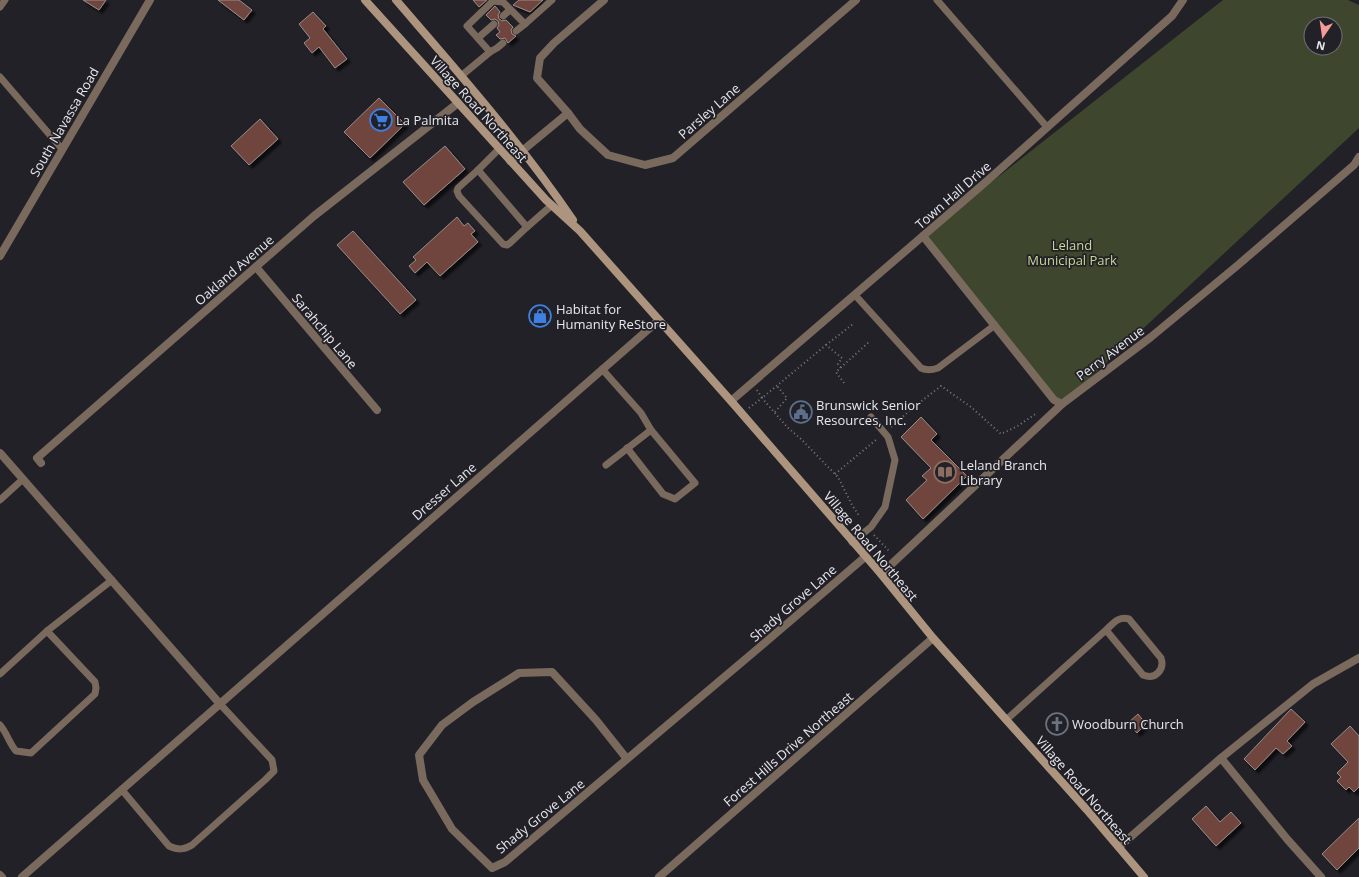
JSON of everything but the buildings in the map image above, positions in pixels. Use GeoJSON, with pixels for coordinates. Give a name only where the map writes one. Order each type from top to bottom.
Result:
{"type":"FeatureCollection","features":[{"type":"Feature","properties":{"kind":"main road","name":"Village Road Northeast"},"geometry":{"type":"LineString","coordinates":[[365,0],[510,161],[552,206],[580,231],[743,414],[881,574],[933,638],[1144,877]]}},
{"type":"Feature","properties":{"kind":"main road","name":"Village Road Northeast"},"geometry":{"type":"LineString","coordinates":[[396,0],[522,151],[555,194],[580,231]]}},
{"type":"Feature","properties":{"kind":"street","name":"South Navassa Road"},"geometry":{"type":"LineString","coordinates":[[0,256],[150,0]]}},
{"type":"Feature","properties":{"kind":"street","name":"Parsley Lane"},"geometry":{"type":"LineString","coordinates":[[604,0],[554,43],[540,58],[537,78],[580,129],[608,155],[645,165],[674,158],[856,0]]}},
{"type":"Feature","properties":{"kind":"street","name":"Town Hall Drive"},"geometry":{"type":"LineString","coordinates":[[731,401],[1047,128],[1172,16],[1183,0]]}},
{"type":"Feature","properties":{"kind":"street","name":"Oakland Avenue"},"geometry":{"type":"LineString","coordinates":[[41,463],[37,458],[314,216],[458,103]]}},
{"type":"Feature","properties":{"kind":"street"},"geometry":{"type":"LineString","coordinates":[[510,161],[568,113]]}},
{"type":"Feature","properties":{"kind":"street","name":"Perry Avenue"},"geometry":{"type":"LineString","coordinates":[[881,574],[1062,404],[1151,337],[1238,265],[1354,165],[1359,157]]}},
{"type":"Feature","properties":{"kind":"street"},"geometry":{"type":"LineString","coordinates":[[923,236],[1054,400],[1062,404]]}},
{"type":"Feature","properties":{"kind":"street","name":"Sarahchip Lane"},"geometry":{"type":"LineString","coordinates":[[256,267],[377,410]]}},
{"type":"Feature","properties":{"kind":"street","name":"Dresser Lane"},"geometry":{"type":"LineString","coordinates":[[22,877],[658,320]]}},
{"type":"Feature","properties":{"kind":"street"},"geometry":{"type":"LineString","coordinates":[[0,453],[220,704]]}},
{"type":"Feature","properties":{"kind":"street","name":"Shady Grove Lane"},"geometry":{"type":"LineString","coordinates":[[627,759],[596,720],[552,672],[519,673],[473,702],[442,725],[419,755],[423,780],[452,829],[492,868],[505,862],[755,652],[865,557]]}},
{"type":"Feature","properties":{"kind":"street","name":"Forest Hills Drive Northeast"},"geometry":{"type":"LineString","coordinates":[[658,877],[933,638]]}},
{"type":"Feature","properties":{"kind":"street"},"geometry":{"type":"LineString","coordinates":[[1119,847],[1221,758],[1313,684],[1359,658]]}},
{"type":"Feature","properties":{"kind":"street"},"geometry":{"type":"LineString","coordinates":[[1221,758],[1287,839],[1321,877]]}},
{"type":"Feature","properties":{"kind":"lane"},"geometry":{"type":"LineString","coordinates":[[0,7],[4,0]]}},
{"type":"Feature","properties":{"kind":"lane"},"geometry":{"type":"LineString","coordinates":[[937,0],[1047,128]]}},
{"type":"Feature","properties":{"kind":"lane"},"geometry":{"type":"LineString","coordinates":[[490,52],[467,26],[493,1],[504,1],[510,10],[525,24]]}},
{"type":"Feature","properties":{"kind":"lane"},"geometry":{"type":"LineString","coordinates":[[516,31],[548,1]]}},
{"type":"Feature","properties":{"kind":"lane"},"geometry":{"type":"LineString","coordinates":[[503,16],[510,10]]}},
{"type":"Feature","properties":{"kind":"lane"},"geometry":{"type":"LineString","coordinates":[[478,38],[494,24]]}},
{"type":"Feature","properties":{"kind":"lane"},"geometry":{"type":"LineString","coordinates":[[460,76],[503,43]]}},
{"type":"Feature","properties":{"kind":"lane"},"geometry":{"type":"LineString","coordinates":[[0,77],[62,149]]}},
{"type":"Feature","properties":{"kind":"lane"},"geometry":{"type":"LineString","coordinates":[[499,149],[458,188],[456,191],[458,196],[503,244],[507,245],[552,206]]}},
{"type":"Feature","properties":{"kind":"lane"},"geometry":{"type":"LineString","coordinates":[[478,170],[527,227]]}},
{"type":"Feature","properties":{"kind":"lane"},"geometry":{"type":"LineString","coordinates":[[855,295],[921,368],[925,370],[938,368],[994,324]]}},
{"type":"Feature","properties":{"kind":"lane"},"geometry":{"type":"LineString","coordinates":[[602,369],[641,413],[651,430],[695,483],[675,499],[663,494],[627,448]]}},
{"type":"Feature","properties":{"kind":"lane"},"geometry":{"type":"LineString","coordinates":[[852,542],[871,527],[885,507],[895,460],[888,437],[871,417]]}},
{"type":"Feature","properties":{"kind":"lane"},"geometry":{"type":"LineString","coordinates":[[606,465],[651,430]]}},
{"type":"Feature","properties":{"kind":"lane"},"geometry":{"type":"LineString","coordinates":[[0,500],[23,479]]}},
{"type":"Feature","properties":{"kind":"lane"},"geometry":{"type":"LineString","coordinates":[[0,674],[47,631],[112,580]]}},
{"type":"Feature","properties":{"kind":"lane"},"geometry":{"type":"LineString","coordinates":[[1006,720],[1106,630],[1119,619],[1129,619],[1161,658],[1163,664],[1162,669],[1154,676],[1149,677],[1143,675],[1106,630]]}},
{"type":"Feature","properties":{"kind":"lane"},"geometry":{"type":"LineString","coordinates":[[0,725],[6,732],[10,744],[16,751],[31,753],[95,694],[95,682],[47,631]]}},
{"type":"Feature","properties":{"kind":"lane"},"geometry":{"type":"LineString","coordinates":[[122,790],[169,846],[175,849],[185,850],[192,845],[274,771],[272,760],[220,704]]}},
{"type":"Feature","properties":{"kind":"path"},"geometry":{"type":"LineString","coordinates":[[743,414],[853,324]]}},
{"type":"Feature","properties":{"kind":"path"},"geometry":{"type":"LineString","coordinates":[[844,383],[836,372],[870,342]]}},
{"type":"Feature","properties":{"kind":"path"},"geometry":{"type":"LineString","coordinates":[[826,345],[842,358],[838,364],[841,368]]}},
{"type":"Feature","properties":{"kind":"path"},"geometry":{"type":"LineString","coordinates":[[774,412],[787,398],[777,386]]}},
{"type":"Feature","properties":{"kind":"path"},"geometry":{"type":"LineString","coordinates":[[891,428],[940,386],[971,407],[1001,434],[1016,428],[1038,413]]}},
{"type":"Feature","properties":{"kind":"path"},"geometry":{"type":"LineString","coordinates":[[762,398],[787,427],[801,439],[838,477],[852,505],[860,517]]}},
{"type":"Feature","properties":{"kind":"path"},"geometry":{"type":"LineString","coordinates":[[835,474],[877,439]]}},
{"type":"Feature","properties":{"kind":"path"},"geometry":{"type":"LineString","coordinates":[[872,532],[897,559]]}},
{"type":"Feature","properties":{"kind":"green space","name":"Leland Municipal Park"},"geometry":{"type":"Polygon","coordinates":[[[1223,0],[1348,0],[1359,5],[1359,128],[1062,404],[923,236],[1223,0]]]}},
{"type":"Feature","properties":{"kind":"place","name":"La Palmita"},"geometry":{"type":"Point","coordinates":[381,120]}},
{"type":"Feature","properties":{"kind":"place","name":"Habitat for Humanity ReStore"},"geometry":{"type":"Point","coordinates":[540,316]}},
{"type":"Feature","properties":{"kind":"place","name":"Brunswick Senior Resources, Inc."},"geometry":{"type":"Point","coordinates":[801,412]}},
{"type":"Feature","properties":{"kind":"place","name":"Leland Branch Library"},"geometry":{"type":"Point","coordinates":[945,472]}},
{"type":"Feature","properties":{"kind":"place","name":"Woodburn Church"},"geometry":{"type":"Point","coordinates":[1057,724]}}]}
